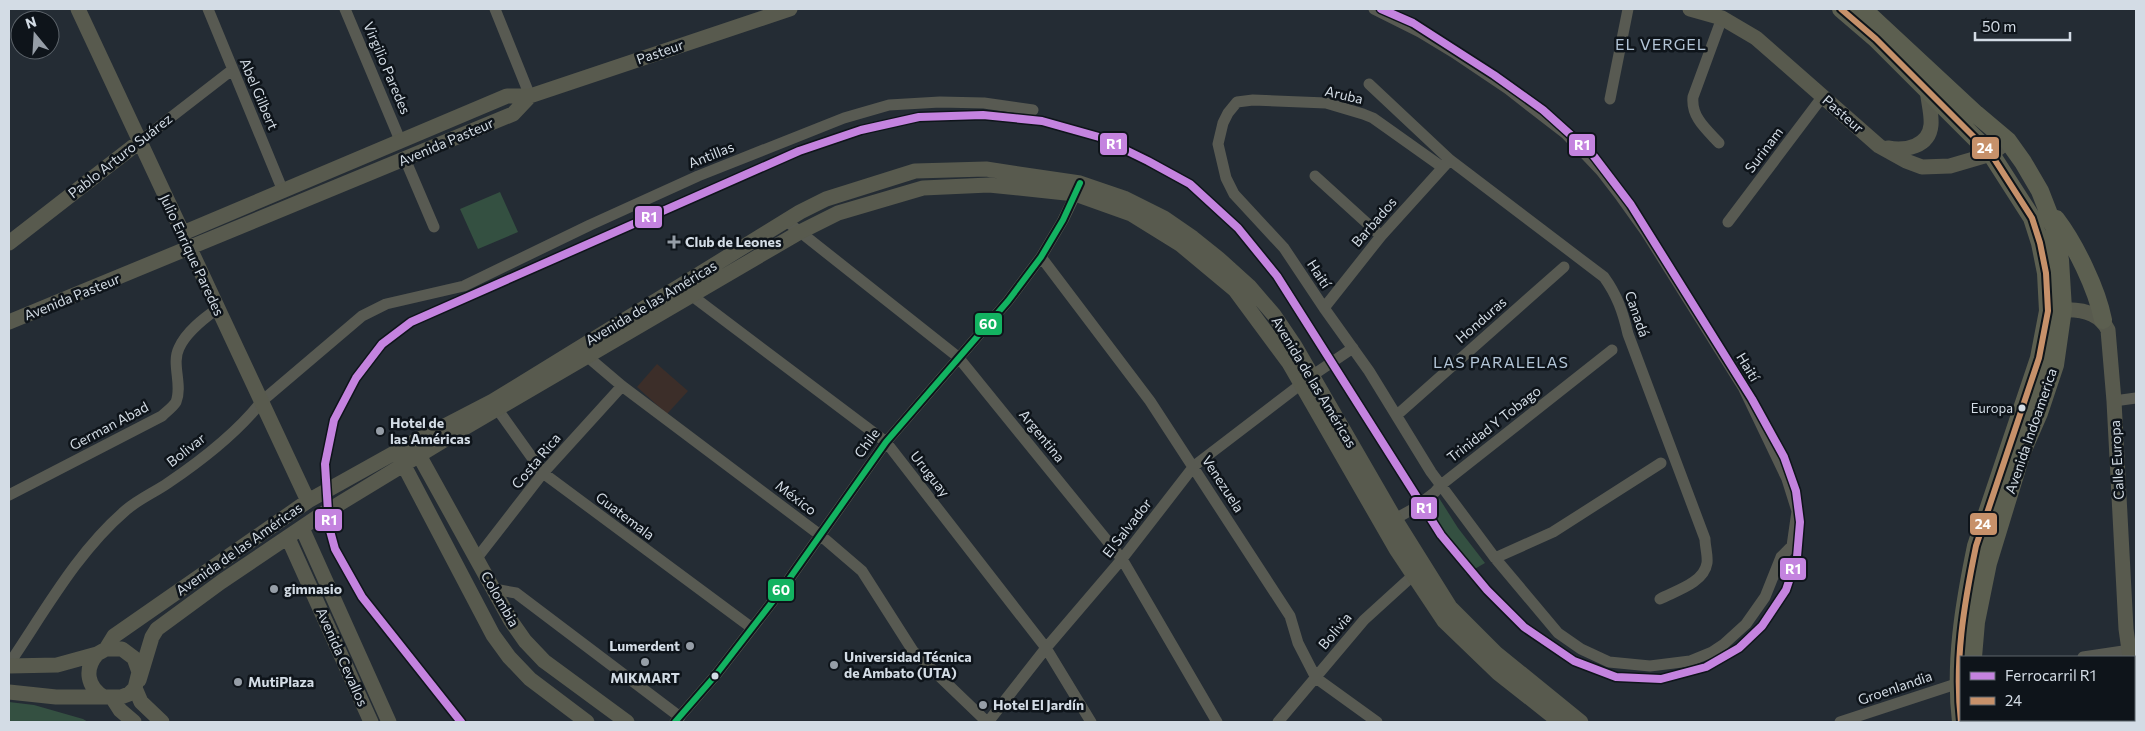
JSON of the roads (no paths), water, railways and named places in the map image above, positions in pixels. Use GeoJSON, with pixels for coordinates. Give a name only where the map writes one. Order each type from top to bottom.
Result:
{"type":"FeatureCollection","features":[{"type":"Feature","properties":{"kind":"main road","name":"Avenida Indoamerica"},"geometry":{"type":"LineString","coordinates":[[1841,9],[1927,90],[1990,154],[2032,218],[2056,310],[1976,546],[1967,591],[1960,645],[1960,702]]}},
{"type":"Feature","properties":{"kind":"main road","name":"Avenida Indoamerica"},"geometry":{"type":"LineString","coordinates":[[1863,9],[1976,114],[2008,141],[2023,162],[2040,192],[2054,227],[2060,260],[2054,365],[2039,413],[2022,452],[1988,563],[1976,622],[1973,656]]}},
{"type":"Feature","properties":{"kind":"main road"},"geometry":{"type":"LineString","coordinates":[[2047,210],[2064,230],[2100,304],[2103,320]]}},
{"type":"Feature","properties":{"kind":"street","name":"Julio Enrique Paredes"},"geometry":{"type":"LineString","coordinates":[[78,9],[217,309],[262,401],[313,498]]}},
{"type":"Feature","properties":{"kind":"street","name":"Virgilio Paredes"},"geometry":{"type":"LineString","coordinates":[[345,9],[400,140]]}},
{"type":"Feature","properties":{"kind":"street"},"geometry":{"type":"LineString","coordinates":[[496,9],[530,96]]}},
{"type":"Feature","properties":{"kind":"street","name":"Pasteur"},"geometry":{"type":"LineString","coordinates":[[530,96],[790,9]]}},
{"type":"Feature","properties":{"kind":"street","name":"Haití"},"geometry":{"type":"LineString","coordinates":[[1228,113],[1218,144],[1226,178],[1234,194],[1284,248],[1350,351],[1396,415],[1438,489],[1558,633],[1581,649],[1609,662],[1650,666],[1677,664],[1712,652],[1736,635],[1765,597],[1782,557],[1792,546],[1797,511],[1787,478],[1743,387],[1646,232],[1601,171],[1566,134],[1508,88],[1420,32],[1374,9]]}},
{"type":"Feature","properties":{"kind":"street"},"geometry":{"type":"LineString","coordinates":[[1610,99],[1628,9]]}},
{"type":"Feature","properties":{"kind":"street","name":"Pasteur"},"geometry":{"type":"LineString","coordinates":[[1690,9],[1722,18],[1756,38],[1879,146],[1906,161],[1922,167],[1950,166],[1990,154],[2008,141]]}},
{"type":"Feature","properties":{"kind":"street","name":"Abel Gilbert"},"geometry":{"type":"LineString","coordinates":[[212,10],[232,70],[283,192]]}},
{"type":"Feature","properties":{"kind":"street"},"geometry":{"type":"LineString","coordinates":[[1719,143],[1698,119],[1692,108],[1693,97],[1722,18]]}},
{"type":"Feature","properties":{"kind":"street","name":"Pablo Arturo Suárez"},"geometry":{"type":"LineString","coordinates":[[9,243],[232,70]]}},
{"type":"Feature","properties":{"kind":"street","name":"Canadá"},"geometry":{"type":"LineString","coordinates":[[1369,84],[1446,164],[1604,276],[1620,303],[1628,334],[1705,539],[1707,564],[1702,575],[1693,583],[1660,599]]}},
{"type":"Feature","properties":{"kind":"street"},"geometry":{"type":"LineString","coordinates":[[1879,146],[1905,150],[1915,147],[1926,138],[1931,126],[1927,90]]}},
{"type":"Feature","properties":{"kind":"street","name":"Avenida Pasteur"},"geometry":{"type":"LineString","coordinates":[[183,233],[507,96],[530,96]]}},
{"type":"Feature","properties":{"kind":"street","name":"Avenida Pasteur"},"geometry":{"type":"LineString","coordinates":[[9,322],[513,114],[530,96]]}},
{"type":"Feature","properties":{"kind":"street","name":"Surinam"},"geometry":{"type":"LineString","coordinates":[[1728,222],[1823,96]]}},
{"type":"Feature","properties":{"kind":"street","name":"Aruba"},"geometry":{"type":"LineString","coordinates":[[1228,113],[1237,102],[1253,100],[1326,104],[1373,118],[1446,164]]}},
{"type":"Feature","properties":{"kind":"street","name":"Antillas"},"geometry":{"type":"LineString","coordinates":[[415,298],[464,286],[590,225],[698,176],[844,118],[890,104],[984,103],[1033,110]]}},
{"type":"Feature","properties":{"kind":"street"},"geometry":{"type":"LineString","coordinates":[[405,159],[434,227]]}},
{"type":"Feature","properties":{"kind":"street","name":"Barbados"},"geometry":{"type":"LineString","coordinates":[[1324,308],[1381,236],[1446,164]]}},
{"type":"Feature","properties":{"kind":"street","name":"Avenida de las Américas"},"geometry":{"type":"LineString","coordinates":[[416,449],[498,410],[785,220],[826,199],[915,171],[986,168],[1078,188],[1131,214],[1181,245],[1235,290],[1289,364],[1307,380],[1395,519],[1418,571]]}},
{"type":"Feature","properties":{"kind":"street"},"geometry":{"type":"LineString","coordinates":[[1315,176],[1381,236]]}},
{"type":"Feature","properties":{"kind":"street","name":"Avenida de las Américas"},"geometry":{"type":"LineString","coordinates":[[137,684],[152,637],[162,624],[316,518],[366,489],[400,459],[493,401],[691,295],[800,232],[838,213],[923,188],[989,185],[1078,188]]}},
{"type":"Feature","properties":{"kind":"street","name":"Chile"},"geometry":{"type":"LineString","coordinates":[[678,720],[715,676],[780,592],[886,442],[1008,301],[1041,257],[1063,220],[1078,188]]}},
{"type":"Feature","properties":{"kind":"street","name":"Argentina"},"geometry":{"type":"LineString","coordinates":[[785,220],[958,357],[1122,559],[1217,722]]}},
{"type":"Feature","properties":{"kind":"street","name":"Venezuela"},"geometry":{"type":"LineString","coordinates":[[1041,257],[1150,401],[1194,466],[1290,616],[1298,643],[1316,678],[1377,722]]}},
{"type":"Feature","properties":{"kind":"street","name":"Honduras"},"geometry":{"type":"LineString","coordinates":[[1396,415],[1564,268]]}},
{"type":"Feature","properties":{"kind":"street","name":"Uruguay"},"geometry":{"type":"LineString","coordinates":[[691,295],[886,442],[1046,648],[1091,722]]}},
{"type":"Feature","properties":{"kind":"street","name":"Bolivar"},"geometry":{"type":"LineString","coordinates":[[9,665],[49,601],[97,540],[127,509],[205,457],[252,414],[262,401],[362,316],[386,304],[415,298]]}},
{"type":"Feature","properties":{"kind":"street","name":"German Abad"},"geometry":{"type":"LineString","coordinates":[[9,495],[162,416],[176,402],[178,348],[204,318],[217,309]]}},
{"type":"Feature","properties":{"kind":"street"},"geometry":{"type":"LineString","coordinates":[[2056,310],[2093,314],[2103,320]]}},
{"type":"Feature","properties":{"kind":"street","name":"Calle Europa"},"geometry":{"type":"LineString","coordinates":[[2103,320],[2108,330],[2114,401],[2131,629],[2130,654]]}},
{"type":"Feature","properties":{"kind":"street","name":"Trinidad Y Tobago"},"geometry":{"type":"LineString","coordinates":[[1395,519],[1413,509],[1612,350]]}},
{"type":"Feature","properties":{"kind":"street","name":"El Salvador"},"geometry":{"type":"LineString","coordinates":[[987,722],[1046,648],[1122,559],[1194,466],[1307,380],[1350,351]]}},
{"type":"Feature","properties":{"kind":"street","name":"México"},"geometry":{"type":"LineString","coordinates":[[583,353],[622,386],[820,535],[862,571],[913,651],[987,722]]}},
{"type":"Feature","properties":{"kind":"street","name":"Avenida de las Américas"},"geometry":{"type":"LineString","coordinates":[[1307,380],[1418,571],[1444,621],[1498,673],[1571,721]]}},
{"type":"Feature","properties":{"kind":"street","name":"Costa Rica"},"geometry":{"type":"LineString","coordinates":[[477,558],[543,474],[622,386]]}},
{"type":"Feature","properties":{"kind":"street"},"geometry":{"type":"LineString","coordinates":[[2114,401],[2136,398]]}},
{"type":"Feature","properties":{"kind":"street","name":"Guatemala"},"geometry":{"type":"LineString","coordinates":[[498,410],[543,474],[752,628]]}},
{"type":"Feature","properties":{"kind":"street","name":"Colombia"},"geometry":{"type":"LineString","coordinates":[[416,449],[511,621],[544,661],[627,722]]}},
{"type":"Feature","properties":{"kind":"street","name":"Avenida de las Américas"},"geometry":{"type":"LineString","coordinates":[[102,652],[114,636],[313,498],[361,471],[400,459]]}},
{"type":"Feature","properties":{"kind":"street","name":"Colombia"},"geometry":{"type":"LineString","coordinates":[[400,459],[492,634],[509,657],[530,679],[587,722]]}},
{"type":"Feature","properties":{"kind":"street"},"geometry":{"type":"LineString","coordinates":[[1495,558],[1553,532],[1661,463]]}},
{"type":"Feature","properties":{"kind":"street","name":"Avenida Cevallos"},"geometry":{"type":"LineString","coordinates":[[302,528],[389,722]]}},
{"type":"Feature","properties":{"kind":"street","name":"Avenida Cevallos"},"geometry":{"type":"LineString","coordinates":[[288,538],[371,722]]}},
{"type":"Feature","properties":{"kind":"street","name":"Bolivia"},"geometry":{"type":"LineString","coordinates":[[1278,722],[1364,620],[1418,571]]}},
{"type":"Feature","properties":{"kind":"street"},"geometry":{"type":"LineString","coordinates":[[494,589],[516,593],[678,720]]}},
{"type":"Feature","properties":{"kind":"street"},"geometry":{"type":"LineString","coordinates":[[323,615],[338,608]]}},
{"type":"Feature","properties":{"kind":"street"},"geometry":{"type":"LineString","coordinates":[[9,665],[57,665],[102,652],[122,649],[134,658],[138,665],[137,684],[141,702],[162,722]]}},
{"type":"Feature","properties":{"kind":"street"},"geometry":{"type":"LineString","coordinates":[[102,652],[92,660],[88,674],[93,688],[108,698],[134,722]]}},
{"type":"Feature","properties":{"kind":"street"},"geometry":{"type":"LineString","coordinates":[[2099,656],[2130,654]]}},
{"type":"Feature","properties":{"kind":"street","name":"Groenlandia"},"geometry":{"type":"LineString","coordinates":[[1840,722],[1959,683]]}},
{"type":"Feature","properties":{"kind":"street"},"geometry":{"type":"LineString","coordinates":[[9,692],[56,697],[108,698],[129,694],[137,684]]}},
{"type":"Feature","properties":{"kind":"street"},"geometry":{"type":"LineString","coordinates":[[359,696],[374,688]]}},
{"type":"Feature","properties":{"kind":"rail line","name":"R1"},"geometry":{"type":"LineString","coordinates":[[461,722],[362,597],[335,549],[329,527],[325,464],[334,420],[356,378],[382,344],[411,322],[799,151],[861,130],[919,117],[983,115],[1042,121],[1099,137],[1190,184],[1238,228],[1277,276],[1441,535],[1487,590],[1524,627],[1574,661],[1616,677],[1661,679],[1706,667],[1739,648],[1762,626],[1786,590],[1797,557],[1800,522],[1796,491],[1784,457],[1752,399],[1631,205],[1593,155],[1543,110],[1494,75],[1413,23],[1381,9]]}},
{"type":"Feature","properties":{"kind":"place","name":"Club de Leones"},"geometry":{"type":"Point","coordinates":[674,242]}},
{"type":"Feature","properties":{"kind":"place","name":"Europa"},"geometry":{"type":"Point","coordinates":[2022,408]}},
{"type":"Feature","properties":{"kind":"place","name":"Hotel de las Américas"},"geometry":{"type":"Point","coordinates":[380,431]}},
{"type":"Feature","properties":{"kind":"place","name":"gimnasio"},"geometry":{"type":"Point","coordinates":[274,589]}},
{"type":"Feature","properties":{"kind":"place","name":"Lumerdent"},"geometry":{"type":"Point","coordinates":[690,646]}},
{"type":"Feature","properties":{"kind":"place","name":"MIKMART"},"geometry":{"type":"Point","coordinates":[645,662]}},
{"type":"Feature","properties":{"kind":"place","name":"Universidad Técnica de Ambato (UTA)"},"geometry":{"type":"Point","coordinates":[834,665]}},
{"type":"Feature","properties":{"kind":"place","name":"MutiPlaza"},"geometry":{"type":"Point","coordinates":[238,682]}},
{"type":"Feature","properties":{"kind":"place","name":"Hotel El Jardín"},"geometry":{"type":"Point","coordinates":[983,705]}},
{"type":"Feature","properties":{"kind":"district","name":"EL VERGEL"},"geometry":{"type":"Point","coordinates":[1661,44]}},
{"type":"Feature","properties":{"kind":"district","name":"LAS PARALELAS"},"geometry":{"type":"Point","coordinates":[1501,362]}}]}
